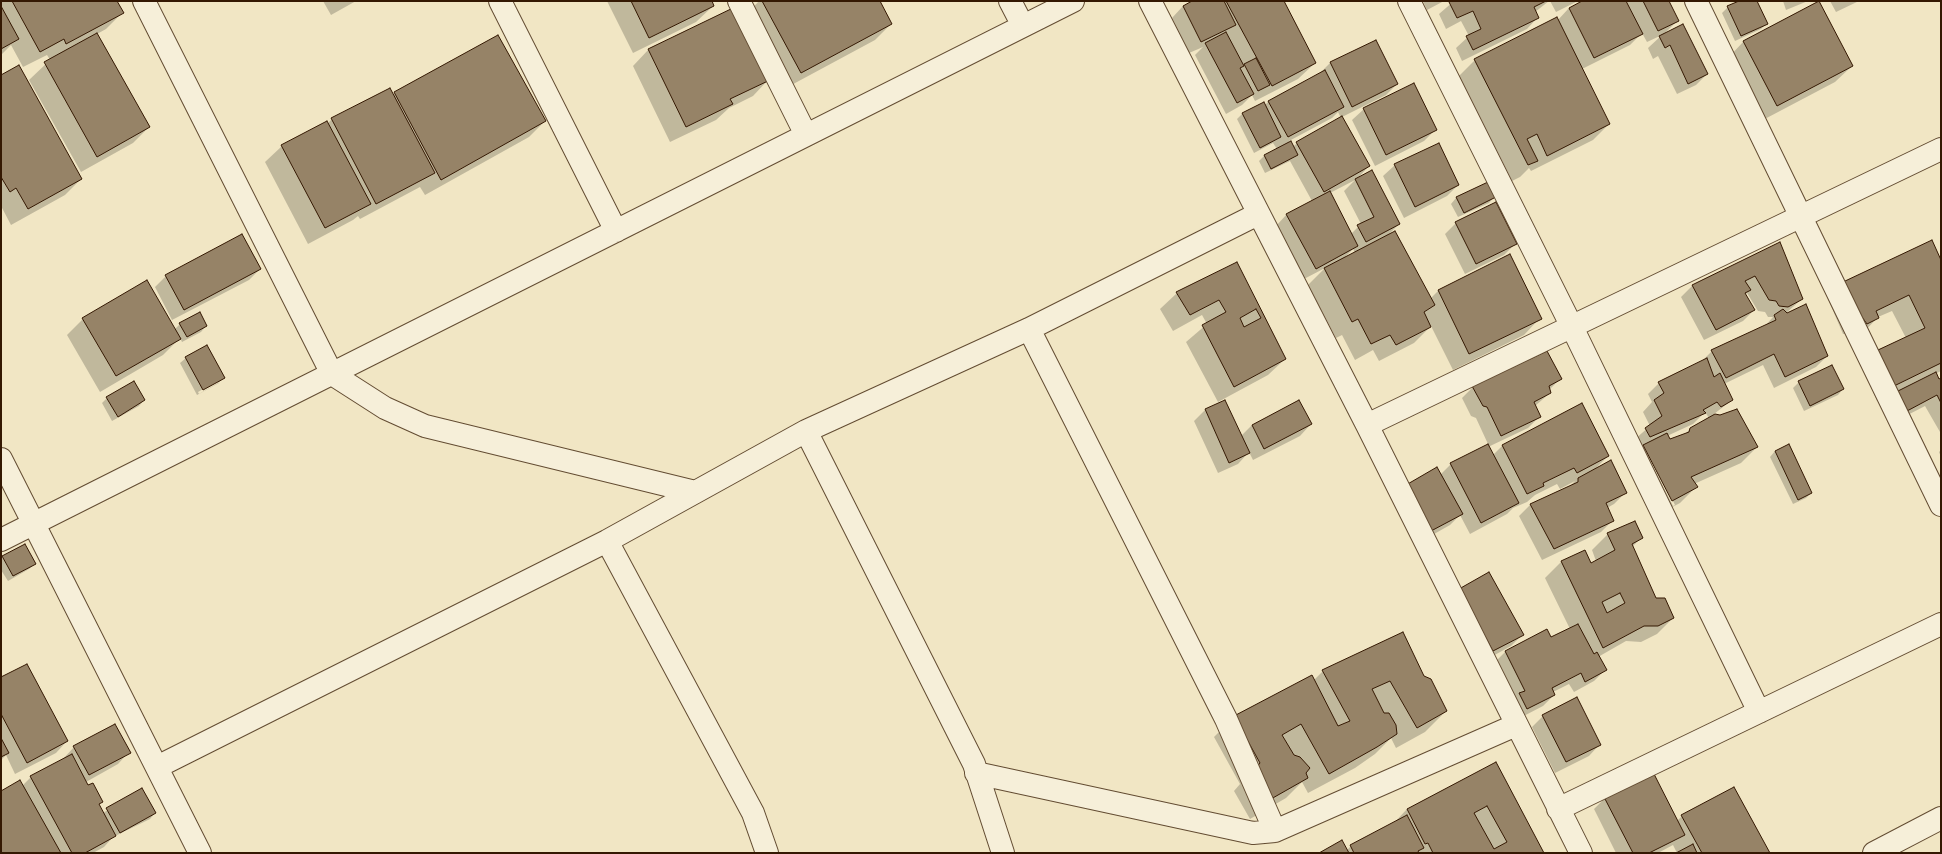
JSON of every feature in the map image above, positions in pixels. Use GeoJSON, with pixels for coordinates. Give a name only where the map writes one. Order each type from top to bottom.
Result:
{"type":"FeatureCollection","features":[{"type":"Feature","properties":{"kind":"street"},"geometry":{"type":"LineString","coordinates":[[144,1],[332,374],[384,408],[425,426],[695,492]]}},
{"type":"Feature","properties":{"kind":"street"},"geometry":{"type":"LineString","coordinates":[[500,1],[616,231]]}},
{"type":"Feature","properties":{"kind":"street"},"geometry":{"type":"LineString","coordinates":[[739,1],[806,135]]}},
{"type":"Feature","properties":{"kind":"street"},"geometry":{"type":"LineString","coordinates":[[1010,1],[1023,26]]}},
{"type":"Feature","properties":{"kind":"street"},"geometry":{"type":"LineString","coordinates":[[1,540],[1074,1]]}},
{"type":"Feature","properties":{"kind":"street"},"geometry":{"type":"LineString","coordinates":[[1150,1],[1367,425],[1558,809],[1577,852]]}},
{"type":"Feature","properties":{"kind":"street"},"geometry":{"type":"LineString","coordinates":[[1409,1],[1572,327],[1759,712]]}},
{"type":"Feature","properties":{"kind":"street"},"geometry":{"type":"LineString","coordinates":[[1696,1],[1802,216],[1941,505]]}},
{"type":"Feature","properties":{"kind":"street"},"geometry":{"type":"LineString","coordinates":[[1367,425],[1941,149]]}},
{"type":"Feature","properties":{"kind":"street"},"geometry":{"type":"LineString","coordinates":[[157,767],[607,541],[806,431],[1029,329],[1258,214]]}},
{"type":"Feature","properties":{"kind":"street"},"geometry":{"type":"LineString","coordinates":[[1029,329],[1226,719],[1275,831]]}},
{"type":"Feature","properties":{"kind":"street"},"geometry":{"type":"LineString","coordinates":[[806,431],[976,772],[1003,853]]}},
{"type":"Feature","properties":{"kind":"street"},"geometry":{"type":"LineString","coordinates":[[1,459],[200,853]]}},
{"type":"Feature","properties":{"kind":"street"},"geometry":{"type":"LineString","coordinates":[[607,541],[753,813],[767,853]]}},
{"type":"Feature","properties":{"kind":"street"},"geometry":{"type":"LineString","coordinates":[[1558,809],[1941,624]]}},
{"type":"Feature","properties":{"kind":"street"},"geometry":{"type":"LineString","coordinates":[[976,772],[1253,833],[1275,831],[1516,725]]}},
{"type":"Feature","properties":{"kind":"street"},"geometry":{"type":"LineString","coordinates":[[1874,853],[1941,818]]}},
{"type":"Feature","properties":{"kind":"building"},"geometry":{"type":"Polygon","coordinates":[[[12,1],[117,1],[124,13],[66,44],[64,39],[40,52],[12,1]]]}},
{"type":"Feature","properties":{"kind":"building"},"geometry":{"type":"Polygon","coordinates":[[[631,1],[712,1],[714,6],[649,38],[631,1]]]}},
{"type":"Feature","properties":{"kind":"building"},"geometry":{"type":"Polygon","coordinates":[[[762,1],[880,1],[892,24],[801,73],[762,1]]]}},
{"type":"Feature","properties":{"kind":"building"},"geometry":{"type":"Polygon","coordinates":[[[1192,1],[1224,1],[1236,25],[1201,42],[1183,6],[1192,1]]]}},
{"type":"Feature","properties":{"kind":"building"},"geometry":{"type":"Polygon","coordinates":[[[1226,1],[1284,1],[1316,63],[1272,86],[1226,1]]]}},
{"type":"Feature","properties":{"kind":"building"},"geometry":{"type":"Polygon","coordinates":[[[1546,1],[1534,7],[1539,18],[1473,50],[1466,36],[1481,29],[1473,11],[1457,18],[1449,2],[1546,1]]]}},
{"type":"Feature","properties":{"kind":"building"},"geometry":{"type":"Polygon","coordinates":[[[1582,1],[1626,1],[1643,34],[1594,58],[1569,8],[1582,1]]]}},
{"type":"Feature","properties":{"kind":"building"},"geometry":{"type":"Polygon","coordinates":[[[1643,1],[1669,1],[1679,21],[1658,31],[1643,1]]]}},
{"type":"Feature","properties":{"kind":"building"},"geometry":{"type":"Polygon","coordinates":[[[1739,1],[1757,1],[1768,24],[1741,36],[1727,6],[1739,1]]]}},
{"type":"Feature","properties":{"kind":"building"},"geometry":{"type":"Polygon","coordinates":[[[1819,1],[1853,66],[1777,106],[1743,41],[1819,1]]]}},
{"type":"Feature","properties":{"kind":"building"},"geometry":{"type":"Polygon","coordinates":[[[1,6],[19,39],[1,49],[1,6]]]}},
{"type":"Feature","properties":{"kind":"building"},"geometry":{"type":"Polygon","coordinates":[[[735,7],[770,80],[730,99],[733,104],[686,127],[648,49],[735,7]]]}},
{"type":"Feature","properties":{"kind":"building"},"geometry":{"type":"Polygon","coordinates":[[[1557,17],[1610,124],[1547,156],[1537,134],[1527,139],[1538,161],[1528,165],[1474,59],[1557,17]]]}},
{"type":"Feature","properties":{"kind":"building"},"geometry":{"type":"Polygon","coordinates":[[[1683,24],[1708,74],[1688,84],[1670,45],[1665,48],[1659,36],[1683,24]]]}},
{"type":"Feature","properties":{"kind":"building"},"geometry":{"type":"Polygon","coordinates":[[[1226,32],[1244,66],[1240,68],[1254,94],[1237,103],[1205,43],[1226,32]]]}},
{"type":"Feature","properties":{"kind":"building"},"geometry":{"type":"Polygon","coordinates":[[[97,33],[150,127],[97,157],[44,62],[97,33]]]}},
{"type":"Feature","properties":{"kind":"building"},"geometry":{"type":"Polygon","coordinates":[[[498,35],[546,121],[441,180],[394,92],[498,35]]]}},
{"type":"Feature","properties":{"kind":"building"},"geometry":{"type":"Polygon","coordinates":[[[1376,40],[1398,84],[1352,107],[1330,62],[1376,40]]]}},
{"type":"Feature","properties":{"kind":"building"},"geometry":{"type":"Polygon","coordinates":[[[1256,58],[1270,85],[1258,91],[1244,64],[1256,58]]]}},
{"type":"Feature","properties":{"kind":"building"},"geometry":{"type":"Polygon","coordinates":[[[19,65],[82,179],[28,209],[16,188],[10,192],[1,177],[1,75],[19,65]]]}},
{"type":"Feature","properties":{"kind":"building"},"geometry":{"type":"Polygon","coordinates":[[[1325,70],[1344,107],[1288,137],[1268,101],[1325,70]]]}},
{"type":"Feature","properties":{"kind":"building"},"geometry":{"type":"Polygon","coordinates":[[[1414,83],[1437,130],[1386,155],[1363,108],[1414,83]]]}},
{"type":"Feature","properties":{"kind":"building"},"geometry":{"type":"Polygon","coordinates":[[[390,88],[435,173],[376,204],[331,118],[390,88]]]}},
{"type":"Feature","properties":{"kind":"building"},"geometry":{"type":"Polygon","coordinates":[[[1264,102],[1281,137],[1260,148],[1242,113],[1264,102]]]}},
{"type":"Feature","properties":{"kind":"building"},"geometry":{"type":"Polygon","coordinates":[[[1342,116],[1370,166],[1324,192],[1296,142],[1342,116]]]}},
{"type":"Feature","properties":{"kind":"building"},"geometry":{"type":"Polygon","coordinates":[[[327,121],[371,204],[325,228],[281,145],[327,121]]]}},
{"type":"Feature","properties":{"kind":"building"},"geometry":{"type":"Polygon","coordinates":[[[1291,141],[1298,155],[1271,169],[1264,155],[1291,141]]]}},
{"type":"Feature","properties":{"kind":"building"},"geometry":{"type":"Polygon","coordinates":[[[1439,143],[1459,185],[1415,207],[1394,164],[1439,143]]]}},
{"type":"Feature","properties":{"kind":"building"},"geometry":{"type":"Polygon","coordinates":[[[1372,170],[1400,224],[1366,242],[1357,225],[1374,217],[1355,179],[1372,170]]]}},
{"type":"Feature","properties":{"kind":"building"},"geometry":{"type":"Polygon","coordinates":[[[1488,182],[1496,197],[1464,213],[1456,197],[1488,182]]]}},
{"type":"Feature","properties":{"kind":"building"},"geometry":{"type":"Polygon","coordinates":[[[1330,191],[1358,246],[1316,269],[1286,214],[1330,191]]]}},
{"type":"Feature","properties":{"kind":"building"},"geometry":{"type":"Polygon","coordinates":[[[1496,202],[1517,244],[1476,264],[1455,222],[1496,202]]]}},
{"type":"Feature","properties":{"kind":"building"},"geometry":{"type":"Polygon","coordinates":[[[1395,231],[1435,305],[1424,312],[1431,327],[1396,345],[1390,335],[1371,344],[1358,319],[1352,322],[1324,268],[1395,231]]]}},
{"type":"Feature","properties":{"kind":"building"},"geometry":{"type":"Polygon","coordinates":[[[242,234],[261,269],[184,310],[165,275],[242,234]]]}},
{"type":"Feature","properties":{"kind":"building"},"geometry":{"type":"Polygon","coordinates":[[[1932,240],[1941,260],[1941,363],[1894,386],[1878,350],[1925,328],[1909,295],[1876,311],[1879,318],[1867,324],[1862,317],[1859,318],[1843,282],[1932,240]]]}},
{"type":"Feature","properties":{"kind":"building"},"geometry":{"type":"Polygon","coordinates":[[[1780,242],[1803,299],[1788,307],[1779,306],[1776,301],[1769,300],[1755,276],[1745,281],[1751,290],[1745,293],[1755,310],[1716,330],[1692,285],[1780,242]]]}},
{"type":"Feature","properties":{"kind":"building"},"geometry":{"type":"Polygon","coordinates":[[[1510,254],[1542,319],[1469,354],[1438,290],[1510,254]]]}},
{"type":"Feature","properties":{"kind":"building"},"geometry":{"type":"Polygon","coordinates":[[[1237,262],[1286,359],[1234,387],[1202,325],[1226,312],[1219,300],[1190,315],[1176,292],[1237,262]],[[1256,309],[1240,318],[1244,327],[1261,318],[1256,309]]]}},
{"type":"Feature","properties":{"kind":"building"},"geometry":{"type":"Polygon","coordinates":[[[147,280],[181,339],[116,376],[82,318],[147,280]]]}},
{"type":"Feature","properties":{"kind":"building"},"geometry":{"type":"Polygon","coordinates":[[[1806,304],[1828,356],[1785,377],[1774,354],[1726,378],[1711,350],[1776,320],[1774,315],[1783,309],[1787,313],[1806,304]]]}},
{"type":"Feature","properties":{"kind":"building"},"geometry":{"type":"Polygon","coordinates":[[[200,312],[207,326],[187,337],[179,323],[200,312]]]}},
{"type":"Feature","properties":{"kind":"building"},"geometry":{"type":"Polygon","coordinates":[[[207,345],[225,378],[203,390],[185,357],[207,345]]]}},
{"type":"Feature","properties":{"kind":"building"},"geometry":{"type":"Polygon","coordinates":[[[1547,351],[1562,379],[1549,386],[1551,393],[1534,402],[1541,417],[1501,436],[1487,407],[1483,406],[1472,386],[1547,351]]]}},
{"type":"Feature","properties":{"kind":"building"},"geometry":{"type":"Polygon","coordinates":[[[1707,358],[1714,377],[1720,373],[1733,400],[1721,407],[1717,402],[1703,410],[1706,413],[1650,437],[1645,428],[1662,416],[1654,400],[1664,393],[1658,382],[1707,358]]]}},
{"type":"Feature","properties":{"kind":"building"},"geometry":{"type":"Polygon","coordinates":[[[1832,365],[1844,389],[1810,406],[1798,381],[1832,365]]]}},
{"type":"Feature","properties":{"kind":"building"},"geometry":{"type":"Polygon","coordinates":[[[1936,372],[1939,379],[1941,378],[1941,403],[1937,395],[1907,411],[1898,391],[1936,372]]]}},
{"type":"Feature","properties":{"kind":"building"},"geometry":{"type":"Polygon","coordinates":[[[134,381],[145,400],[118,417],[106,397],[134,381]]]}},
{"type":"Feature","properties":{"kind":"building"},"geometry":{"type":"Polygon","coordinates":[[[1225,400],[1250,453],[1229,463],[1205,409],[1225,400]]]}},
{"type":"Feature","properties":{"kind":"building"},"geometry":{"type":"Polygon","coordinates":[[[1299,400],[1312,424],[1264,449],[1252,425],[1299,400]]]}},
{"type":"Feature","properties":{"kind":"building"},"geometry":{"type":"Polygon","coordinates":[[[1582,403],[1609,456],[1577,473],[1574,468],[1543,483],[1544,486],[1527,494],[1502,445],[1582,403]]]}},
{"type":"Feature","properties":{"kind":"building"},"geometry":{"type":"Polygon","coordinates":[[[1737,409],[1758,447],[1691,477],[1698,487],[1672,501],[1643,445],[1667,433],[1670,439],[1689,432],[1690,428],[1715,414],[1720,415],[1737,409]]]}},
{"type":"Feature","properties":{"kind":"building"},"geometry":{"type":"Polygon","coordinates":[[[1488,444],[1519,503],[1481,523],[1450,463],[1488,444]]]}},
{"type":"Feature","properties":{"kind":"building"},"geometry":{"type":"Polygon","coordinates":[[[1789,444],[1812,493],[1798,500],[1775,451],[1789,444]]]}},
{"type":"Feature","properties":{"kind":"building"},"geometry":{"type":"Polygon","coordinates":[[[1611,460],[1627,493],[1606,503],[1614,521],[1554,549],[1530,504],[1578,482],[1578,478],[1611,460]]]}},
{"type":"Feature","properties":{"kind":"building"},"geometry":{"type":"Polygon","coordinates":[[[1437,467],[1463,514],[1431,531],[1406,485],[1437,467]]]}},
{"type":"Feature","properties":{"kind":"building"},"geometry":{"type":"Polygon","coordinates":[[[1635,521],[1643,538],[1632,544],[1656,598],[1665,598],[1674,618],[1658,626],[1644,626],[1603,648],[1561,561],[1585,550],[1591,563],[1615,550],[1607,533],[1635,521]],[[1620,593],[1602,602],[1607,613],[1625,603],[1620,593]]]}},
{"type":"Feature","properties":{"kind":"building"},"geometry":{"type":"Polygon","coordinates":[[[25,544],[36,564],[13,576],[2,556],[25,544]]]}},
{"type":"Feature","properties":{"kind":"building"},"geometry":{"type":"Polygon","coordinates":[[[1489,572],[1524,635],[1493,651],[1459,589],[1489,572]]]}},
{"type":"Feature","properties":{"kind":"building"},"geometry":{"type":"Polygon","coordinates":[[[1578,624],[1594,654],[1597,652],[1607,670],[1585,682],[1581,673],[1552,688],[1555,695],[1527,709],[1519,693],[1525,691],[1505,651],[1547,629],[1551,637],[1578,624]]]}},
{"type":"Feature","properties":{"kind":"building"},"geometry":{"type":"Polygon","coordinates":[[[1403,632],[1424,676],[1431,679],[1447,711],[1417,728],[1390,681],[1372,689],[1384,713],[1389,713],[1396,725],[1397,734],[1329,774],[1301,724],[1282,735],[1294,755],[1300,757],[1310,768],[1306,773],[1308,778],[1271,799],[1254,770],[1260,763],[1234,716],[1312,675],[1338,726],[1350,721],[1322,670],[1403,632]]]}},
{"type":"Feature","properties":{"kind":"building"},"geometry":{"type":"Polygon","coordinates":[[[27,664],[68,741],[27,763],[1,714],[1,677],[27,664]]]}},
{"type":"Feature","properties":{"kind":"building"},"geometry":{"type":"Polygon","coordinates":[[[1577,697],[1601,745],[1566,762],[1542,715],[1577,697]]]}},
{"type":"Feature","properties":{"kind":"building"},"geometry":{"type":"Polygon","coordinates":[[[115,724],[131,753],[89,775],[73,746],[115,724]]]}},
{"type":"Feature","properties":{"kind":"building"},"geometry":{"type":"Polygon","coordinates":[[[1,738],[9,753],[1,757],[1,738]]]}},
{"type":"Feature","properties":{"kind":"building"},"geometry":{"type":"Polygon","coordinates":[[[72,754],[88,785],[93,783],[103,802],[99,804],[116,836],[85,853],[72,853],[30,776],[72,754]]]}},
{"type":"Feature","properties":{"kind":"building"},"geometry":{"type":"Polygon","coordinates":[[[1496,762],[1544,853],[1433,853],[1428,843],[1425,844],[1407,809],[1496,762]],[[1487,806],[1474,813],[1494,849],[1507,842],[1487,806]]]}},
{"type":"Feature","properties":{"kind":"building"},"geometry":{"type":"Polygon","coordinates":[[[1653,772],[1685,835],[1649,853],[1633,853],[1604,797],[1653,772]]]}},
{"type":"Feature","properties":{"kind":"building"},"geometry":{"type":"Polygon","coordinates":[[[20,780],[61,853],[1,853],[1,791],[20,780]]]}},
{"type":"Feature","properties":{"kind":"building"},"geometry":{"type":"Polygon","coordinates":[[[1734,787],[1770,853],[1702,853],[1681,815],[1734,787]]]}},
{"type":"Feature","properties":{"kind":"building"},"geometry":{"type":"Polygon","coordinates":[[[142,788],[156,813],[120,833],[106,808],[142,788]]]}},
{"type":"Feature","properties":{"kind":"building"},"geometry":{"type":"Polygon","coordinates":[[[1407,815],[1424,848],[1418,851],[1419,853],[1354,853],[1350,845],[1407,815]]]}},
{"type":"Feature","properties":{"kind":"building"},"geometry":{"type":"Polygon","coordinates":[[[1342,840],[1349,853],[1319,853],[1342,840]]]}},
{"type":"Feature","properties":{"kind":"building"},"geometry":{"type":"Polygon","coordinates":[[[1693,844],[1697,853],[1676,853],[1693,844]]]}}]}
